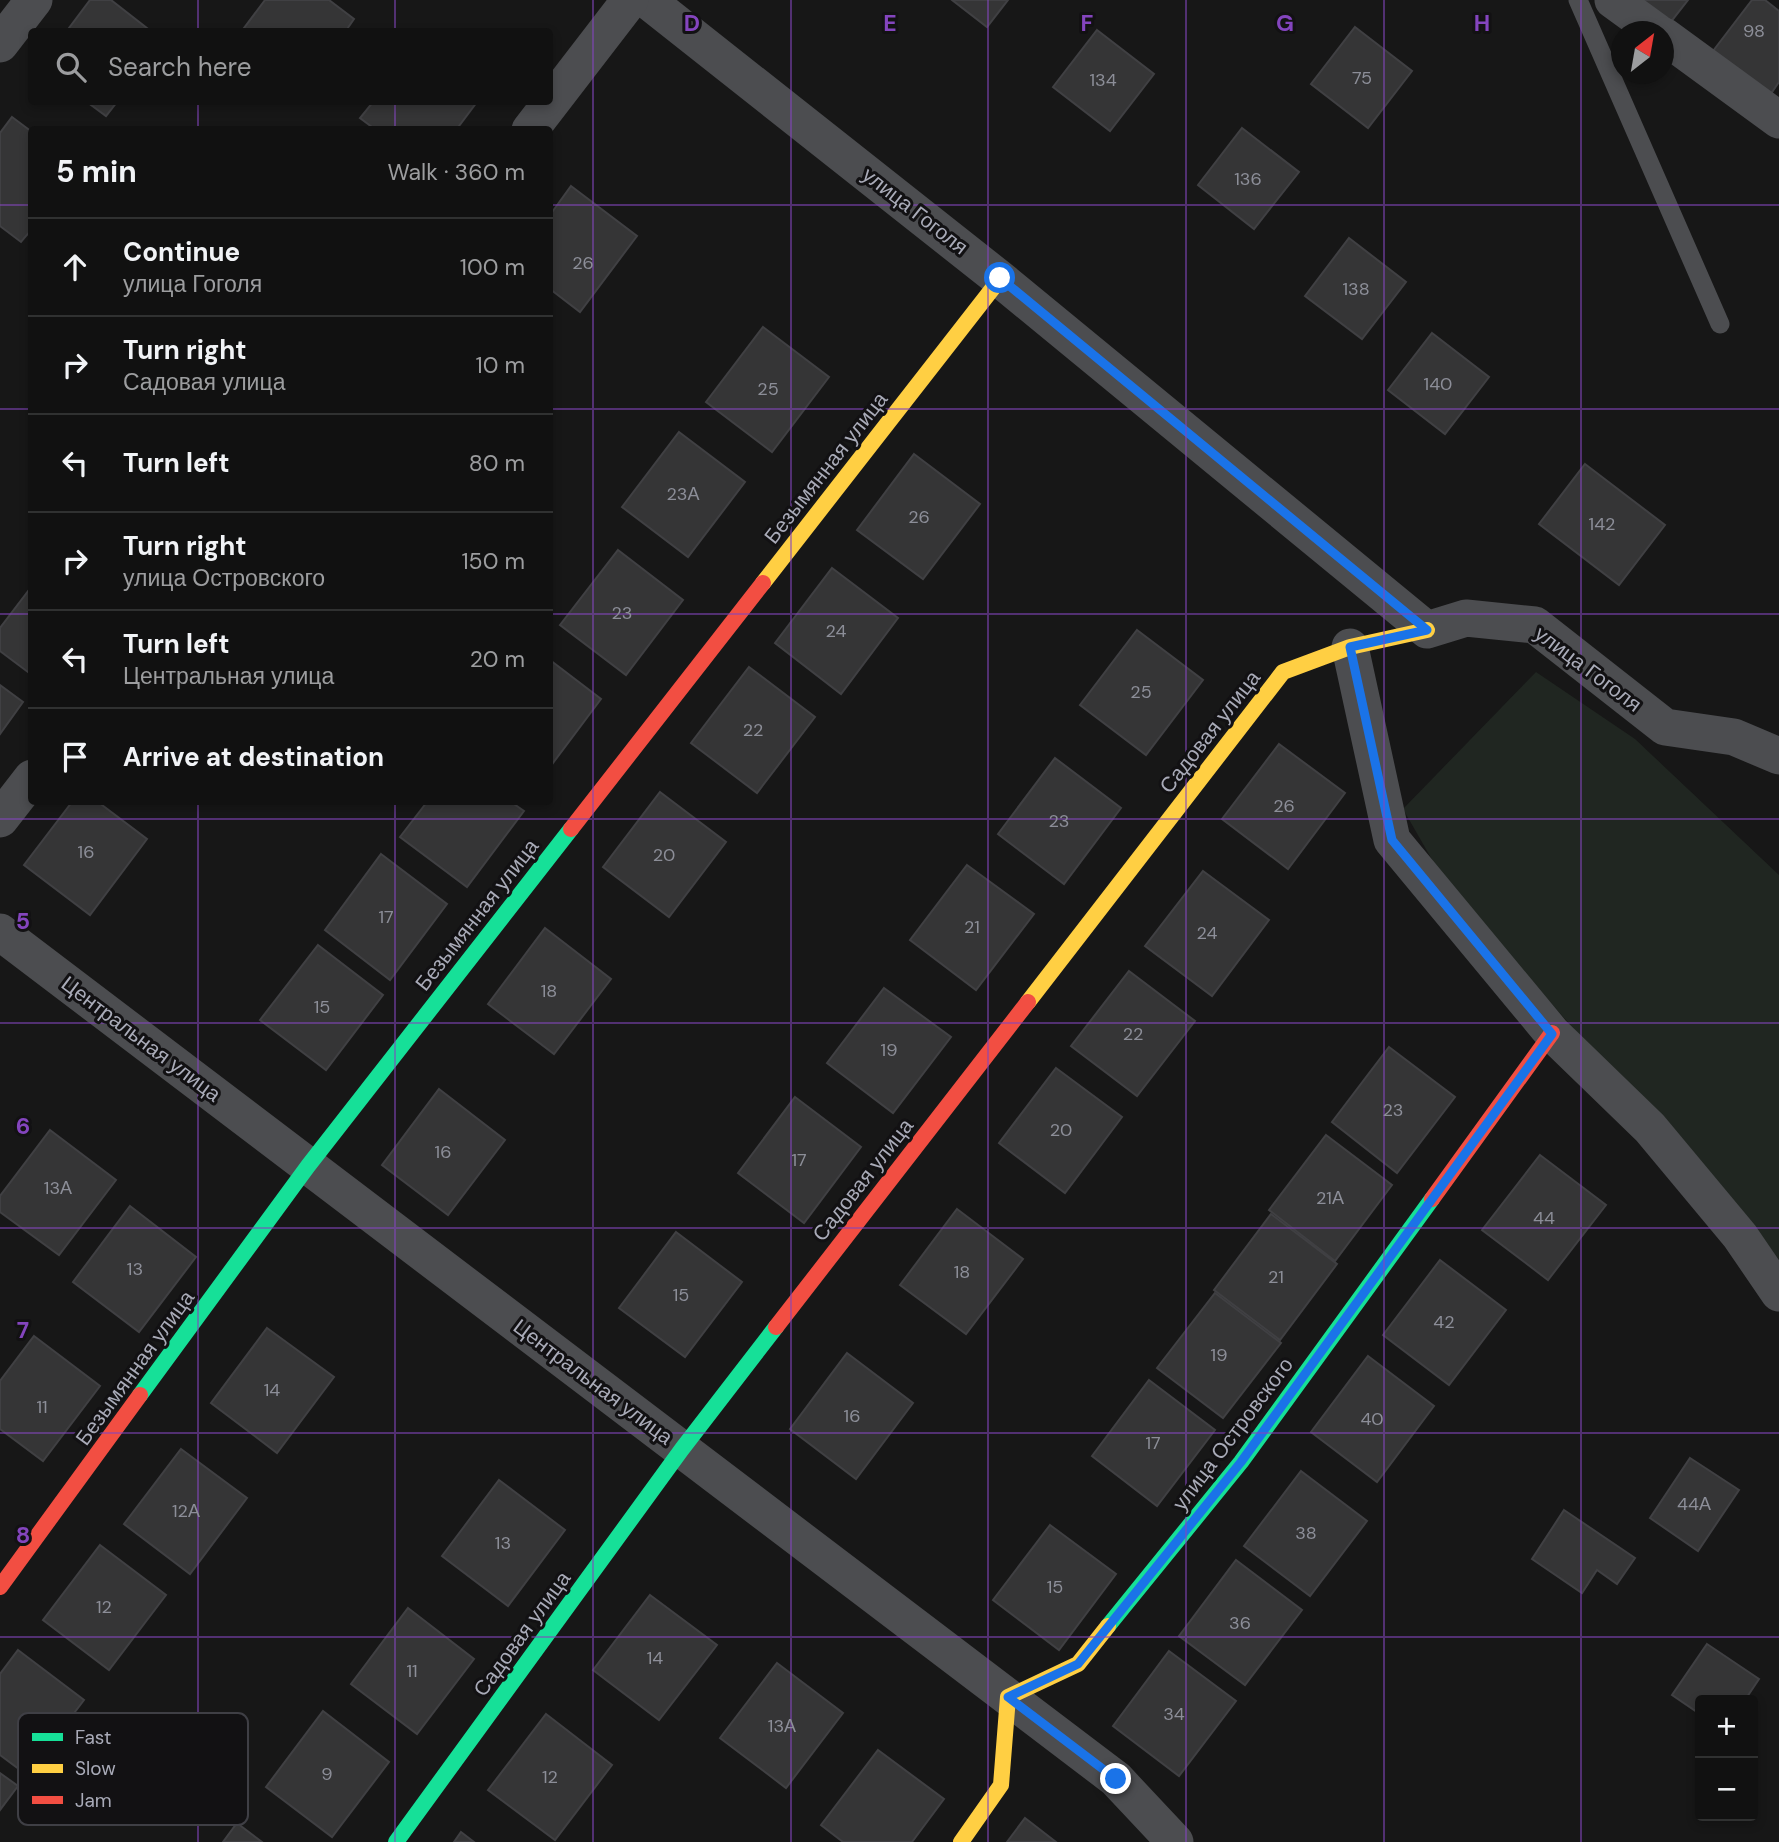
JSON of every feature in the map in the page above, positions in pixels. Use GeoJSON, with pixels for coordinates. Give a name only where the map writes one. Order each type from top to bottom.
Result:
{"type":"FeatureCollection","features":[{"type":"Feature","properties":{"kind":"street"},"geometry":{"type":"LineString","coordinates":[[0,44],[34,0]]}},
{"type":"Feature","properties":{"kind":"street"},"geometry":{"type":"LineString","coordinates":[[553,100],[630,0]]}},
{"type":"Feature","properties":{"kind":"street","name":"улица Гоголя"},"geometry":{"type":"LineString","coordinates":[[647,0],[1000,278],[1427,630],[1466,618],[1535,625],[1665,727],[1734,737],[1779,756]]}},
{"type":"Feature","properties":{"kind":"street"},"geometry":{"type":"LineString","coordinates":[[1614,0],[1642,21]]}},
{"type":"Feature","properties":{"kind":"street"},"geometry":{"type":"LineString","coordinates":[[1674,43],[1779,120]]}},
{"type":"Feature","properties":{"kind":"street"},"geometry":{"type":"LineString","coordinates":[[533,126],[549,105]]}},
{"type":"Feature","properties":{"kind":"street","name":"Безымянная улица"},"geometry":{"type":"LineString","coordinates":[[0,1587],[308,1166],[1000,278]]}},
{"type":"Feature","properties":{"kind":"street","name":"Садовая улица"},"geometry":{"type":"LineString","coordinates":[[396,1842],[682,1450],[1283,672],[1350,647],[1427,630]]}},
{"type":"Feature","properties":{"kind":"street"},"geometry":{"type":"LineString","coordinates":[[1350,647],[1392,840],[1552,1034],[1650,1128],[1740,1236],[1779,1293]]}},
{"type":"Feature","properties":{"kind":"street"},"geometry":{"type":"LineString","coordinates":[[0,819],[28,783]]}},
{"type":"Feature","properties":{"kind":"street","name":"Центральная улица"},"geometry":{"type":"LineString","coordinates":[[0,932],[1116,1779],[1175,1842]]}},
{"type":"Feature","properties":{"kind":"street","name":"улица Островского"},"geometry":{"type":"LineString","coordinates":[[1008,1697],[1078,1664],[1241,1462],[1552,1034]]}},
{"type":"Feature","properties":{"kind":"street"},"geometry":{"type":"LineString","coordinates":[[961,1842],[1001,1785],[1008,1697]]}},
{"type":"Feature","properties":{"kind":"lane"},"geometry":{"type":"LineString","coordinates":[[1578,0],[1720,324]]}},
{"type":"Feature","properties":{"kind":"shaded area"},"geometry":{"type":"Polygon","coordinates":[[[1536,672],[1635,739],[1779,875],[1779,1274],[1697,1162],[1564,1018],[1442,877],[1403,809],[1536,672]]]}},
{"type":"Feature","properties":{"kind":"building"},"geometry":{"type":"Polygon","coordinates":[[[90,0],[111,0],[147,28],[69,28],[90,0]]]}},
{"type":"Feature","properties":{"kind":"building"},"geometry":{"type":"Polygon","coordinates":[[[265,0],[329,0],[354,19],[348,28],[244,28],[265,0]]]}},
{"type":"Feature","properties":{"kind":"building"},"geometry":{"type":"Polygon","coordinates":[[[952,0],[1008,0],[987,27],[952,0]]]}},
{"type":"Feature","properties":{"kind":"building"},"geometry":{"type":"Polygon","coordinates":[[[1629,0],[1688,0],[1672,21],[1657,21],[1629,0]]]}},
{"type":"Feature","properties":{"kind":"building"},"geometry":{"type":"Polygon","coordinates":[[[1752,0],[1765,0],[1779,11],[1779,82],[1770,95],[1713,51],[1752,0]]]}},
{"type":"Feature","properties":{"kind":"building"},"geometry":{"type":"Polygon","coordinates":[[[1355,27],[1412,71],[1368,128],[1311,84],[1355,27]]]}},
{"type":"Feature","properties":{"kind":"building"},"geometry":{"type":"Polygon","coordinates":[[[1097,30],[1154,74],[1110,131],[1053,87],[1097,30]]]}},
{"type":"Feature","properties":{"kind":"building"},"geometry":{"type":"Polygon","coordinates":[[[91,105],[115,105],[106,116],[91,105]]]}},
{"type":"Feature","properties":{"kind":"building"},"geometry":{"type":"Polygon","coordinates":[[[371,105],[475,105],[459,126],[371,126],[360,118],[371,105]]]}},
{"type":"Feature","properties":{"kind":"building"},"geometry":{"type":"Polygon","coordinates":[[[12,117],[28,129],[28,234],[21,242],[0,226],[0,133],[12,117]]]}},
{"type":"Feature","properties":{"kind":"building"},"geometry":{"type":"Polygon","coordinates":[[[1242,128],[1299,172],[1254,229],[1198,185],[1242,128]]]}},
{"type":"Feature","properties":{"kind":"building"},"geometry":{"type":"Polygon","coordinates":[[[571,186],[637,236],[580,312],[553,291],[553,211],[571,186]]]}},
{"type":"Feature","properties":{"kind":"building"},"geometry":{"type":"Polygon","coordinates":[[[1349,238],[1406,282],[1362,339],[1305,296],[1349,238]]]}},
{"type":"Feature","properties":{"kind":"building"},"geometry":{"type":"Polygon","coordinates":[[[763,327],[829,377],[772,452],[706,402],[763,327]]]}},
{"type":"Feature","properties":{"kind":"building"},"geometry":{"type":"Polygon","coordinates":[[[1432,333],[1489,377],[1445,434],[1388,390],[1432,333]]]}},
{"type":"Feature","properties":{"kind":"building"},"geometry":{"type":"Polygon","coordinates":[[[679,432],[745,482],[688,557],[622,507],[679,432]]]}},
{"type":"Feature","properties":{"kind":"building"},"geometry":{"type":"Polygon","coordinates":[[[914,454],[980,504],[923,579],[857,530],[914,454]]]}},
{"type":"Feature","properties":{"kind":"building"},"geometry":{"type":"Polygon","coordinates":[[[1585,464],[1665,525],[1619,585],[1539,524],[1585,464]]]}},
{"type":"Feature","properties":{"kind":"building"},"geometry":{"type":"Polygon","coordinates":[[[618,550],[683,600],[626,675],[560,625],[618,550]]]}},
{"type":"Feature","properties":{"kind":"building"},"geometry":{"type":"Polygon","coordinates":[[[832,568],[898,618],[841,694],[775,643],[832,568]]]}},
{"type":"Feature","properties":{"kind":"building"},"geometry":{"type":"Polygon","coordinates":[[[28,591],[28,672],[0,651],[0,628],[28,591]]]}},
{"type":"Feature","properties":{"kind":"building"},"geometry":{"type":"Polygon","coordinates":[[[1137,630],[1203,680],[1146,755],[1080,705],[1137,630]]]}},
{"type":"Feature","properties":{"kind":"building"},"geometry":{"type":"Polygon","coordinates":[[[553,662],[601,699],[553,763],[553,662]]]}},
{"type":"Feature","properties":{"kind":"building"},"geometry":{"type":"Polygon","coordinates":[[[749,667],[815,717],[757,793],[691,743],[749,667]]]}},
{"type":"Feature","properties":{"kind":"building"},"geometry":{"type":"Polygon","coordinates":[[[0,685],[23,702],[0,734],[0,685]]]}},
{"type":"Feature","properties":{"kind":"building"},"geometry":{"type":"Polygon","coordinates":[[[1279,744],[1345,793],[1288,869],[1222,819],[1279,744]]]}},
{"type":"Feature","properties":{"kind":"building"},"geometry":{"type":"Polygon","coordinates":[[[1055,758],[1121,808],[1064,884],[998,834],[1055,758]]]}},
{"type":"Feature","properties":{"kind":"building"},"geometry":{"type":"Polygon","coordinates":[[[660,792],[726,842],[669,917],[603,867],[660,792]]]}},
{"type":"Feature","properties":{"kind":"building"},"geometry":{"type":"Polygon","coordinates":[[[70,805],[102,805],[147,839],[90,915],[24,865],[70,805]]]}},
{"type":"Feature","properties":{"kind":"building"},"geometry":{"type":"Polygon","coordinates":[[[425,805],[515,805],[524,811],[467,887],[400,837],[425,805]]]}},
{"type":"Feature","properties":{"kind":"building"},"geometry":{"type":"Polygon","coordinates":[[[381,854],[447,904],[390,980],[325,930],[381,854]]]}},
{"type":"Feature","properties":{"kind":"building"},"geometry":{"type":"Polygon","coordinates":[[[967,865],[1034,914],[976,990],[910,940],[967,865]]]}},
{"type":"Feature","properties":{"kind":"building"},"geometry":{"type":"Polygon","coordinates":[[[1203,871],[1269,920],[1212,996],[1145,946],[1203,871]]]}},
{"type":"Feature","properties":{"kind":"building"},"geometry":{"type":"Polygon","coordinates":[[[545,928],[611,979],[554,1054],[488,1004],[545,928]]]}},
{"type":"Feature","properties":{"kind":"building"},"geometry":{"type":"Polygon","coordinates":[[[318,945],[383,995],[326,1070],[260,1020],[318,945]]]}},
{"type":"Feature","properties":{"kind":"building"},"geometry":{"type":"Polygon","coordinates":[[[1129,971],[1195,1021],[1137,1096],[1071,1046],[1129,971]]]}},
{"type":"Feature","properties":{"kind":"building"},"geometry":{"type":"Polygon","coordinates":[[[884,988],[951,1037],[893,1113],[827,1063],[884,988]]]}},
{"type":"Feature","properties":{"kind":"building"},"geometry":{"type":"Polygon","coordinates":[[[1389,1047],[1455,1097],[1397,1173],[1332,1122],[1389,1047]]]}},
{"type":"Feature","properties":{"kind":"building"},"geometry":{"type":"Polygon","coordinates":[[[1056,1068],[1122,1117],[1065,1193],[999,1143],[1056,1068]]]}},
{"type":"Feature","properties":{"kind":"building"},"geometry":{"type":"Polygon","coordinates":[[[439,1089],[505,1140],[448,1215],[382,1165],[439,1089]]]}},
{"type":"Feature","properties":{"kind":"building"},"geometry":{"type":"Polygon","coordinates":[[[795,1097],[861,1147],[804,1223],[738,1173],[795,1097]]]}},
{"type":"Feature","properties":{"kind":"building"},"geometry":{"type":"Polygon","coordinates":[[[50,1130],[116,1180],[59,1255],[0,1212],[0,1196],[50,1130]]]}},
{"type":"Feature","properties":{"kind":"building"},"geometry":{"type":"Polygon","coordinates":[[[1326,1135],[1392,1185],[1335,1261],[1269,1210],[1326,1135]]]}},
{"type":"Feature","properties":{"kind":"building"},"geometry":{"type":"Polygon","coordinates":[[[1540,1155],[1606,1205],[1548,1280],[1482,1230],[1540,1155]]]}},
{"type":"Feature","properties":{"kind":"building"},"geometry":{"type":"Polygon","coordinates":[[[130,1206],[196,1257],[139,1332],[73,1282],[130,1206]]]}},
{"type":"Feature","properties":{"kind":"building"},"geometry":{"type":"Polygon","coordinates":[[[957,1209],[1023,1259],[966,1334],[900,1285],[957,1209]]]}},
{"type":"Feature","properties":{"kind":"building"},"geometry":{"type":"Polygon","coordinates":[[[1271,1214],[1337,1264],[1280,1340],[1214,1290],[1271,1214]]]}},
{"type":"Feature","properties":{"kind":"building"},"geometry":{"type":"Polygon","coordinates":[[[676,1232],[742,1282],[685,1357],[619,1308],[676,1232]]]}},
{"type":"Feature","properties":{"kind":"building"},"geometry":{"type":"Polygon","coordinates":[[[1440,1260],[1506,1310],[1449,1385],[1383,1335],[1440,1260]]]}},
{"type":"Feature","properties":{"kind":"building"},"geometry":{"type":"Polygon","coordinates":[[[1215,1293],[1281,1343],[1223,1418],[1157,1368],[1215,1293]]]}},
{"type":"Feature","properties":{"kind":"building"},"geometry":{"type":"Polygon","coordinates":[[[267,1328],[334,1377],[277,1453],[211,1403],[267,1328]]]}},
{"type":"Feature","properties":{"kind":"building"},"geometry":{"type":"Polygon","coordinates":[[[34,1336],[100,1386],[43,1461],[0,1429],[0,1381],[34,1336]]]}},
{"type":"Feature","properties":{"kind":"building"},"geometry":{"type":"Polygon","coordinates":[[[847,1353],[913,1403],[856,1479],[790,1429],[847,1353]]]}},
{"type":"Feature","properties":{"kind":"building"},"geometry":{"type":"Polygon","coordinates":[[[1368,1356],[1434,1406],[1377,1482],[1311,1432],[1368,1356]]]}},
{"type":"Feature","properties":{"kind":"building"},"geometry":{"type":"Polygon","coordinates":[[[1149,1380],[1215,1430],[1157,1506],[1092,1456],[1149,1380]]]}},
{"type":"Feature","properties":{"kind":"building"},"geometry":{"type":"Polygon","coordinates":[[[181,1449],[247,1498],[190,1574],[124,1524],[181,1449]]]}},
{"type":"Feature","properties":{"kind":"building"},"geometry":{"type":"Polygon","coordinates":[[[1690,1458],[1739,1490],[1698,1551],[1650,1518],[1690,1458]]]}},
{"type":"Feature","properties":{"kind":"building"},"geometry":{"type":"Polygon","coordinates":[[[1301,1471],[1367,1521],[1310,1596],[1244,1546],[1301,1471]]]}},
{"type":"Feature","properties":{"kind":"building"},"geometry":{"type":"Polygon","coordinates":[[[499,1480],[565,1530],[508,1606],[442,1556],[499,1480]]]}},
{"type":"Feature","properties":{"kind":"building"},"geometry":{"type":"Polygon","coordinates":[[[1564,1510],[1635,1558],[1617,1584],[1597,1570],[1582,1593],[1532,1559],[1564,1510]]]}},
{"type":"Feature","properties":{"kind":"building"},"geometry":{"type":"Polygon","coordinates":[[[1050,1525],[1116,1574],[1059,1650],[993,1600],[1050,1525]]]}},
{"type":"Feature","properties":{"kind":"building"},"geometry":{"type":"Polygon","coordinates":[[[100,1545],[166,1595],[109,1670],[43,1620],[100,1545]]]}},
{"type":"Feature","properties":{"kind":"building"},"geometry":{"type":"Polygon","coordinates":[[[1236,1560],[1302,1610],[1245,1685],[1179,1636],[1236,1560]]]}},
{"type":"Feature","properties":{"kind":"building"},"geometry":{"type":"Polygon","coordinates":[[[650,1595],[717,1645],[659,1720],[593,1670],[650,1595]]]}},
{"type":"Feature","properties":{"kind":"building"},"geometry":{"type":"Polygon","coordinates":[[[408,1608],[474,1659],[417,1734],[351,1684],[408,1608]]]}},
{"type":"Feature","properties":{"kind":"building"},"geometry":{"type":"Polygon","coordinates":[[[1707,1644],[1759,1679],[1748,1695],[1695,1695],[1695,1711],[1672,1695],[1707,1644]]]}},
{"type":"Feature","properties":{"kind":"building"},"geometry":{"type":"Polygon","coordinates":[[[18,1650],[84,1700],[74,1713],[18,1713],[18,1768],[0,1755],[0,1674],[18,1650]]]}},
{"type":"Feature","properties":{"kind":"building"},"geometry":{"type":"Polygon","coordinates":[[[1169,1651],[1236,1701],[1179,1776],[1113,1726],[1169,1651]]]}},
{"type":"Feature","properties":{"kind":"building"},"geometry":{"type":"Polygon","coordinates":[[[777,1663],[843,1713],[786,1788],[720,1738],[777,1663]]]}},
{"type":"Feature","properties":{"kind":"building"},"geometry":{"type":"Polygon","coordinates":[[[323,1711],[389,1762],[332,1837],[266,1787],[323,1711]]]}},
{"type":"Feature","properties":{"kind":"building"},"geometry":{"type":"Polygon","coordinates":[[[546,1714],[612,1765],[555,1840],[488,1790],[546,1714]]]}},
{"type":"Feature","properties":{"kind":"building"},"geometry":{"type":"Polygon","coordinates":[[[878,1750],[944,1799],[912,1842],[843,1842],[821,1825],[878,1750]]]}},
{"type":"Feature","properties":{"kind":"building"},"geometry":{"type":"Polygon","coordinates":[[[0,1773],[18,1786],[0,1810],[0,1773]]]}},
{"type":"Feature","properties":{"kind":"building"},"geometry":{"type":"Polygon","coordinates":[[[1025,1818],[1056,1842],[1007,1842],[1025,1818]]]}},
{"type":"Feature","properties":{"kind":"building"},"geometry":{"type":"Polygon","coordinates":[[[236,1825],[240,1825],[262,1842],[223,1842],[236,1825]]]}},
{"type":"Feature","properties":{"kind":"building"},"geometry":{"type":"Polygon","coordinates":[[[461,1832],[474,1842],[454,1842],[461,1832]]]}},
{"type":"Feature","properties":{"kind":"traffic: fast"},"geometry":{"type":"LineString","coordinates":[[140,1395],[308,1166],[571,829]]}},
{"type":"Feature","properties":{"kind":"traffic: fast"},"geometry":{"type":"LineString","coordinates":[[1108,1626],[1241,1462],[1432,1199]]}},
{"type":"Feature","properties":{"kind":"traffic: fast"},"geometry":{"type":"LineString","coordinates":[[396,1842],[682,1449],[776,1327]]}},
{"type":"Feature","properties":{"kind":"traffic: slow"},"geometry":{"type":"LineString","coordinates":[[763,583],[1000,279]]}},
{"type":"Feature","properties":{"kind":"traffic: slow"},"geometry":{"type":"LineString","coordinates":[[1028,1002],[1283,672],[1350,647],[1427,630]]}},
{"type":"Feature","properties":{"kind":"traffic: slow"},"geometry":{"type":"LineString","coordinates":[[961,1842],[1001,1785],[1008,1697],[1078,1664],[1108,1626]]}},
{"type":"Feature","properties":{"kind":"traffic: jam"},"geometry":{"type":"LineString","coordinates":[[571,829],[763,583]]}},
{"type":"Feature","properties":{"kind":"traffic: jam"},"geometry":{"type":"LineString","coordinates":[[776,1327],[1028,1002]]}},
{"type":"Feature","properties":{"kind":"traffic: jam"},"geometry":{"type":"LineString","coordinates":[[1432,1199],[1552,1033]]}},
{"type":"Feature","properties":{"kind":"traffic: jam"},"geometry":{"type":"LineString","coordinates":[[0,1587],[140,1395]]}},
{"type":"Feature","properties":{"kind":"route"},"geometry":{"type":"LineString","coordinates":[[1000,278],[1427,630],[1350,647],[1392,840],[1552,1034],[1241,1462],[1078,1664],[1008,1697],[1116,1779]]}}]}
